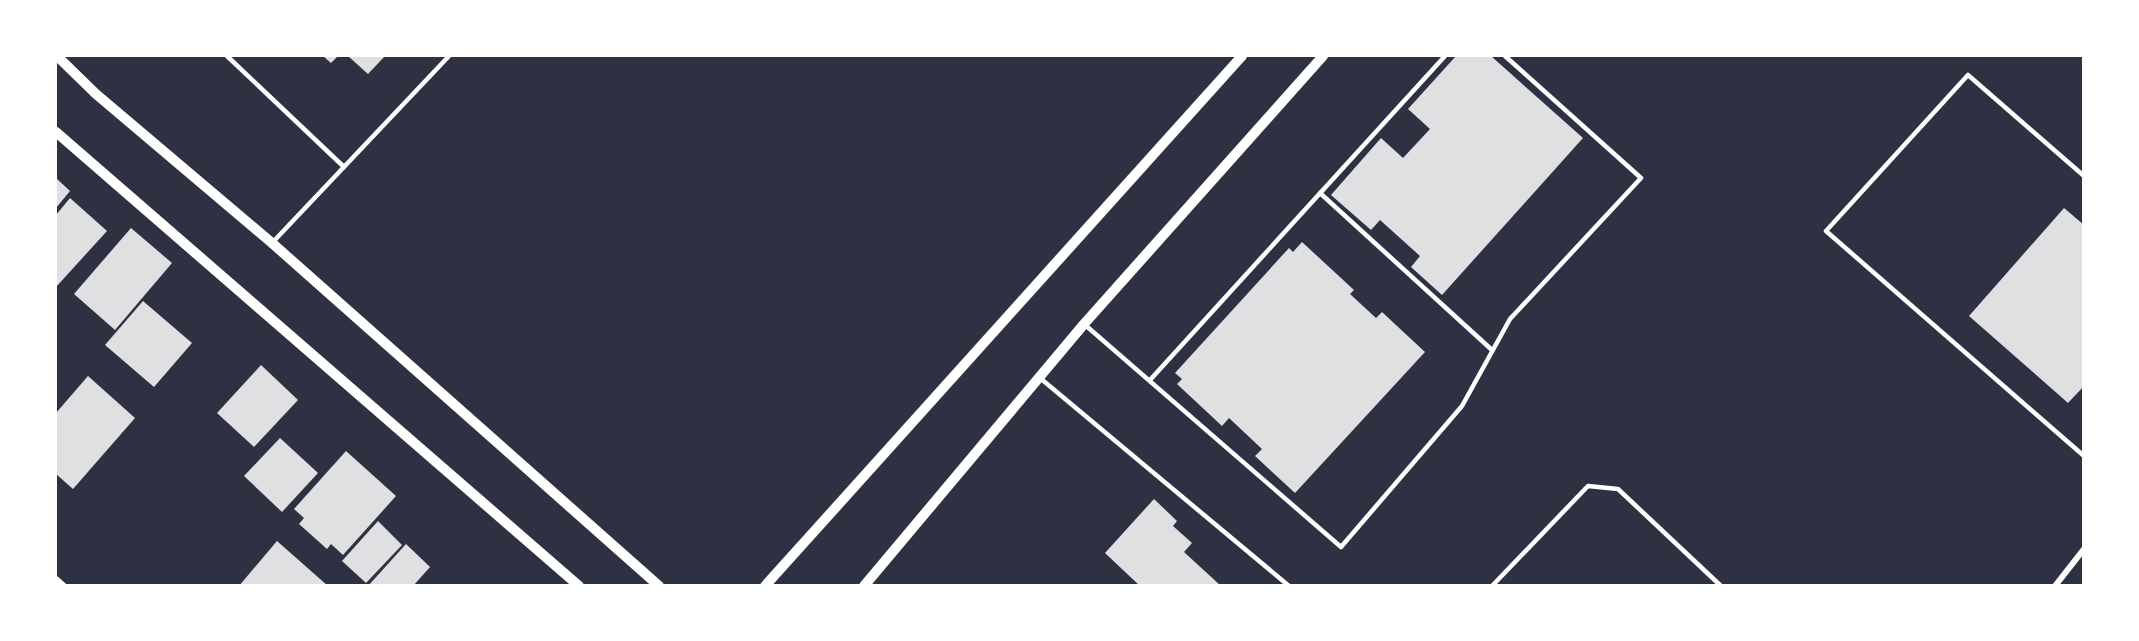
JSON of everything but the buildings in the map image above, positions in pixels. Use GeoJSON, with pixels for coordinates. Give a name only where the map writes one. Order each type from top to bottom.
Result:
{"type":"FeatureCollection","features":[{"type":"Feature","properties":{"kind":"street"},"geometry":{"type":"LineString","coordinates":[[57,56],[96,94],[272,243],[659,585]]}},
{"type":"Feature","properties":{"kind":"street"},"geometry":{"type":"LineString","coordinates":[[765,585],[1242,56]]}},
{"type":"Feature","properties":{"kind":"street"},"geometry":{"type":"LineString","coordinates":[[864,585],[1084,324],[1323,56]]}},
{"type":"Feature","properties":{"kind":"street"},"geometry":{"type":"LineString","coordinates":[[56,132],[579,585]]}},
{"type":"Feature","properties":{"kind":"street"},"geometry":{"type":"LineString","coordinates":[[2055,585],[2084,549]]}},
{"type":"Feature","properties":{"kind":"street"},"geometry":{"type":"LineString","coordinates":[[56,579],[64,585]]}},
{"type":"Feature","properties":{"kind":"lane"},"geometry":{"type":"LineString","coordinates":[[227,56],[344,167]]}},
{"type":"Feature","properties":{"kind":"lane"},"geometry":{"type":"LineString","coordinates":[[272,243],[449,56]]}},
{"type":"Feature","properties":{"kind":"lane"},"geometry":{"type":"LineString","coordinates":[[1150,380],[1445,56]]}},
{"type":"Feature","properties":{"kind":"lane"},"geometry":{"type":"LineString","coordinates":[[1084,324],[1341,547],[1462,405],[1510,319],[1641,178],[1505,56]]}},
{"type":"Feature","properties":{"kind":"lane"},"geometry":{"type":"LineString","coordinates":[[2084,176],[1968,75],[1826,231],[2084,456]]}},
{"type":"Feature","properties":{"kind":"lane"},"geometry":{"type":"LineString","coordinates":[[1320,193],[1492,350]]}},
{"type":"Feature","properties":{"kind":"lane"},"geometry":{"type":"LineString","coordinates":[[1039,377],[1289,585]]}},
{"type":"Feature","properties":{"kind":"lane"},"geometry":{"type":"LineString","coordinates":[[1492,585],[1588,486],[1618,489],[1721,585]]}}]}
